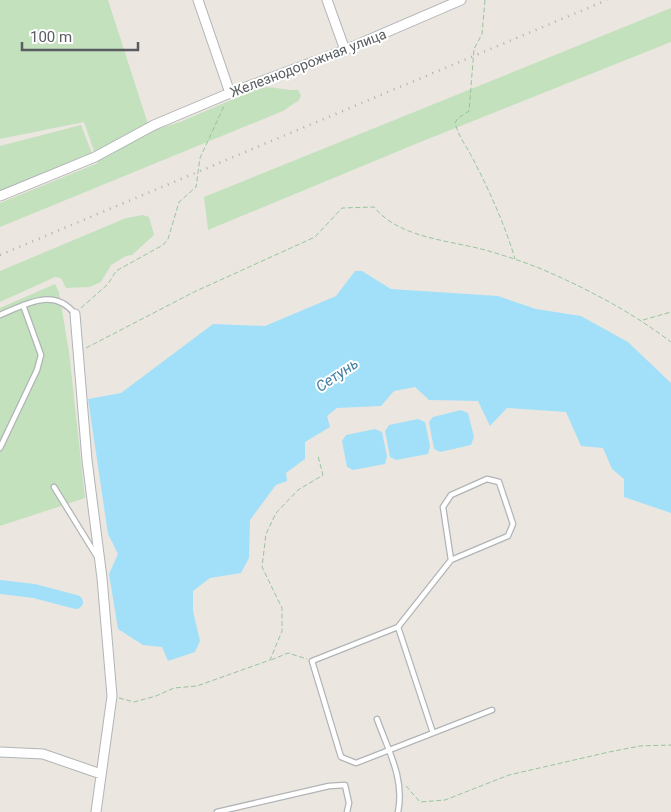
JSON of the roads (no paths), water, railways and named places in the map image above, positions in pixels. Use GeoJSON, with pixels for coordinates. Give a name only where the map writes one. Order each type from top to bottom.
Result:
{"type":"FeatureCollection","features":[{"type":"Feature","properties":{"kind":"street"},"geometry":{"type":"LineString","coordinates":[[198,0],[230,93]]}},
{"type":"Feature","properties":{"kind":"street"},"geometry":{"type":"LineString","coordinates":[[326,0],[345,50]]}},
{"type":"Feature","properties":{"kind":"street","name":"Железнодорожная улица"},"geometry":{"type":"LineString","coordinates":[[0,196],[95,157],[154,125],[230,93],[345,50],[461,0]]}},
{"type":"Feature","properties":{"kind":"street"},"geometry":{"type":"LineString","coordinates":[[75,314],[87,460],[100,561],[112,696],[96,812]]}},
{"type":"Feature","properties":{"kind":"street"},"geometry":{"type":"LineString","coordinates":[[0,752],[43,754],[101,774]]}},
{"type":"Feature","properties":{"kind":"lane"},"geometry":{"type":"LineString","coordinates":[[0,315],[23,305],[50,298],[67,302],[75,314]]}},
{"type":"Feature","properties":{"kind":"lane"},"geometry":{"type":"LineString","coordinates":[[0,448],[37,370],[40,355],[23,305]]}},
{"type":"Feature","properties":{"kind":"lane"},"geometry":{"type":"LineString","coordinates":[[450,560],[443,507],[451,494],[487,479],[499,482],[513,524],[508,536],[450,560],[398,627],[312,661],[342,757],[356,763],[492,710]]}},
{"type":"Feature","properties":{"kind":"lane"},"geometry":{"type":"LineString","coordinates":[[54,487],[100,561]]}},
{"type":"Feature","properties":{"kind":"lane"},"geometry":{"type":"LineString","coordinates":[[398,627],[433,733]]}},
{"type":"Feature","properties":{"kind":"lane"},"geometry":{"type":"LineString","coordinates":[[377,719],[399,778],[401,799],[398,812]]}},
{"type":"Feature","properties":{"kind":"lane"},"geometry":{"type":"LineString","coordinates":[[217,812],[329,786],[345,785],[349,803],[347,812]]}},
{"type":"Feature","properties":{"kind":"water"},"geometry":{"type":"Polygon","coordinates":[[[355,271],[362,271],[391,289],[498,296],[536,309],[581,316],[628,342],[671,383],[671,513],[624,497],[624,479],[612,469],[603,448],[581,446],[566,412],[507,408],[490,426],[478,401],[429,400],[415,387],[394,391],[381,406],[337,408],[327,416],[330,427],[305,442],[305,459],[286,473],[287,481],[276,485],[250,520],[249,558],[241,573],[210,578],[193,591],[193,611],[200,641],[195,652],[168,661],[162,647],[143,645],[118,629],[109,574],[118,554],[108,534],[88,399],[121,393],[213,324],[265,326],[336,296],[355,271]]]}},
{"type":"Feature","properties":{"kind":"water"},"geometry":{"type":"Polygon","coordinates":[[[461,410],[468,413],[474,437],[471,445],[440,452],[434,449],[429,422],[433,417],[461,410]]]}},
{"type":"Feature","properties":{"kind":"water"},"geometry":{"type":"Polygon","coordinates":[[[418,419],[425,422],[430,446],[428,454],[396,460],[390,457],[385,431],[389,425],[418,419]]]}},
{"type":"Feature","properties":{"kind":"water"},"geometry":{"type":"Polygon","coordinates":[[[375,429],[382,432],[387,456],[385,464],[353,470],[347,467],[342,441],[346,435],[375,429]]]}},
{"type":"Feature","properties":{"kind":"waterway","name":"Сетунь"},"geometry":{"type":"LineString","coordinates":[[0,587],[34,591],[76,602]]}},
{"type":"Feature","properties":{"kind":"railway"},"geometry":{"type":"LineString","coordinates":[[0,255],[607,0]]}}]}
